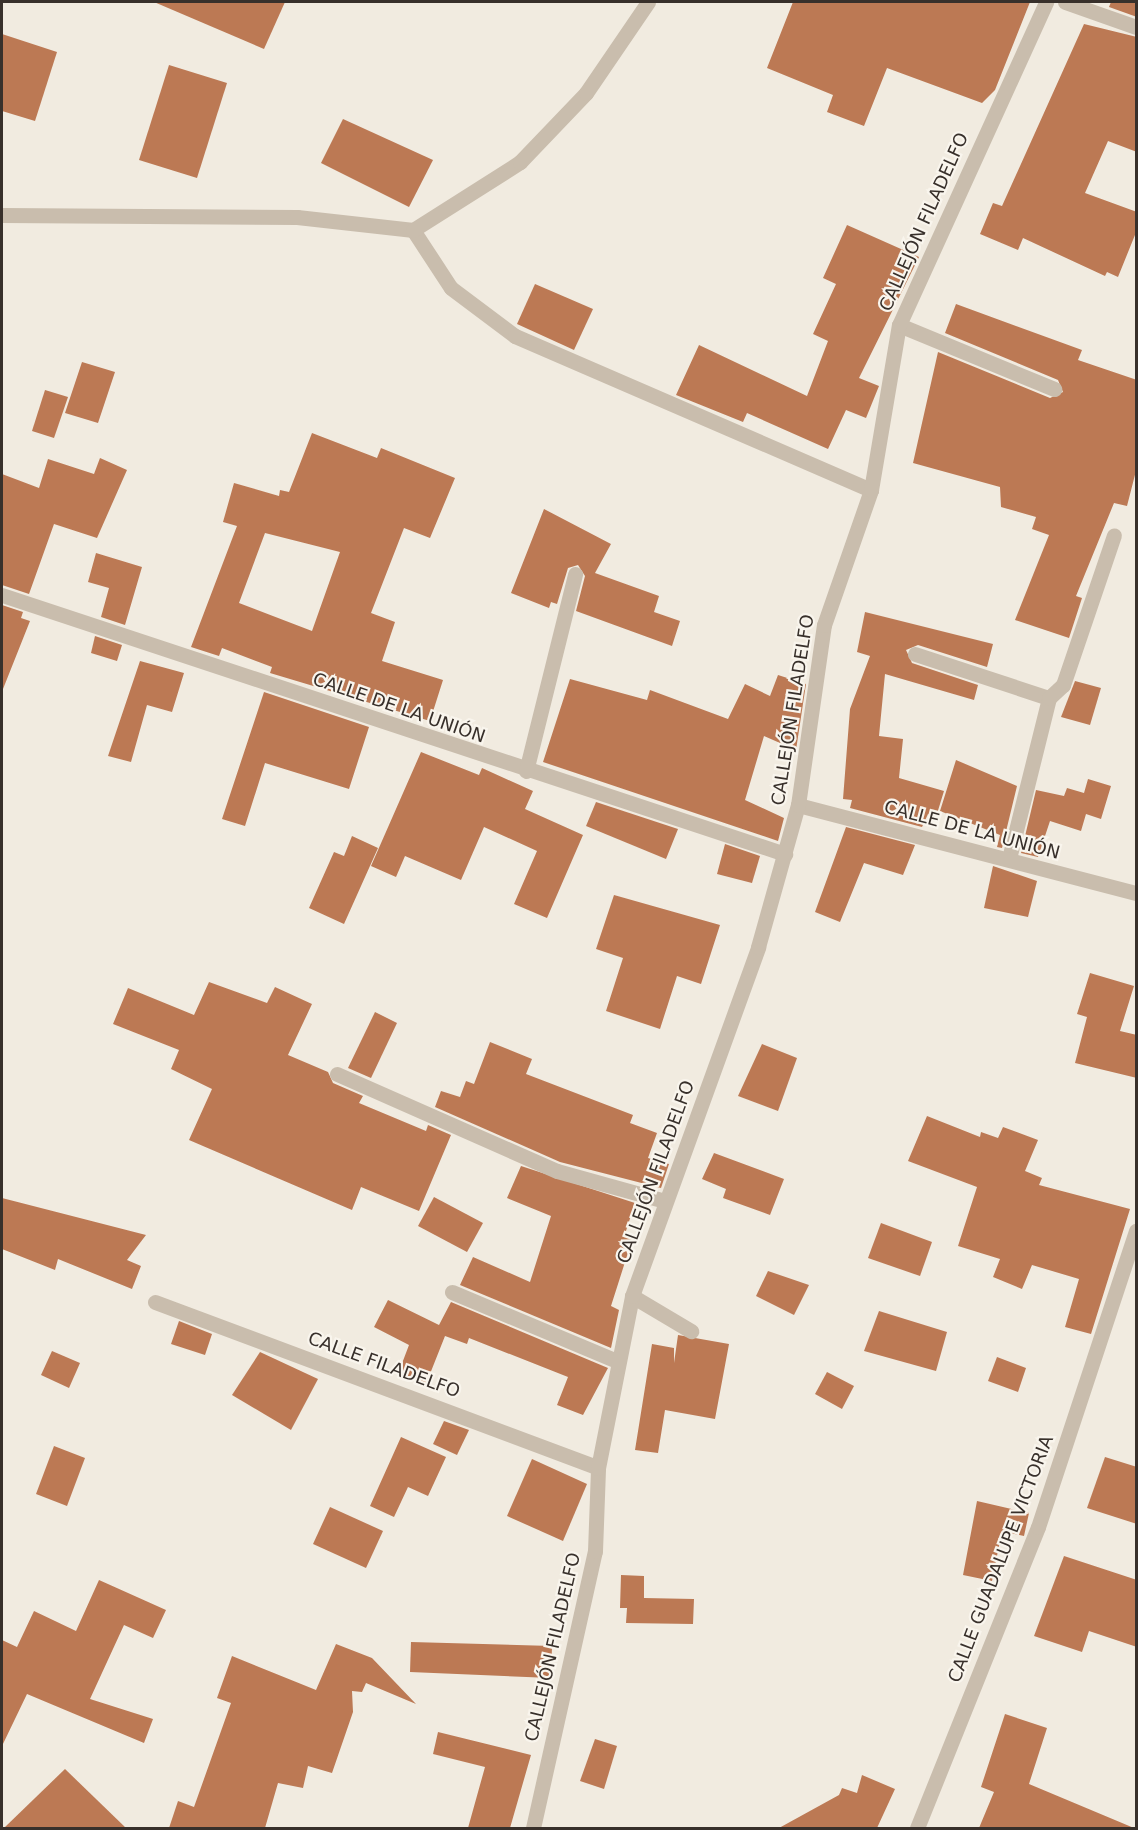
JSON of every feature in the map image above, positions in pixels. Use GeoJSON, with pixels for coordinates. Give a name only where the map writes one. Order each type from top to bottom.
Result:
{"type":"FeatureCollection","features":[{"type":"Feature","properties":{"kind":"street"},"geometry":{"type":"LineString","coordinates":[[2,214],[297,217],[413,230],[520,162],[586,93],[648,2]]}},
{"type":"Feature","properties":{"kind":"street","name":"CALLEJÓN FILADELFO"},"geometry":{"type":"LineString","coordinates":[[532,1828],[595,1551],[598,1468],[617,1361],[632,1296],[758,947],[785,854],[798,805],[824,625],[871,490],[899,325],[1046,2]]}},
{"type":"Feature","properties":{"kind":"street"},"geometry":{"type":"LineString","coordinates":[[1065,2],[1137,27]]}},
{"type":"Feature","properties":{"kind":"street"},"geometry":{"type":"LineString","coordinates":[[413,230],[451,288],[515,336],[871,490]]}},
{"type":"Feature","properties":{"kind":"street"},"geometry":{"type":"LineString","coordinates":[[899,325],[1054,389]]}},
{"type":"Feature","properties":{"kind":"street"},"geometry":{"type":"LineString","coordinates":[[1009,859],[1049,698],[1063,685],[1114,535]]}},
{"type":"Feature","properties":{"kind":"street"},"geometry":{"type":"LineString","coordinates":[[526,771],[575,574]]}},
{"type":"Feature","properties":{"kind":"street","name":"CALLE DE LA UNIÓN"},"geometry":{"type":"LineString","coordinates":[[2,595],[526,771],[785,854]]}},
{"type":"Feature","properties":{"kind":"street"},"geometry":{"type":"LineString","coordinates":[[915,654],[1049,698]]}},
{"type":"Feature","properties":{"kind":"street","name":"CALLE DE LA UNIÓN"},"geometry":{"type":"LineString","coordinates":[[798,805],[1137,893]]}},
{"type":"Feature","properties":{"kind":"street"},"geometry":{"type":"LineString","coordinates":[[337,1074],[558,1171],[665,1201]]}},
{"type":"Feature","properties":{"kind":"street","name":"CALLE GUADALUPE VICTORIA"},"geometry":{"type":"LineString","coordinates":[[917,1828],[1038,1527],[1137,1232]]}},
{"type":"Feature","properties":{"kind":"street"},"geometry":{"type":"LineString","coordinates":[[452,1292],[617,1361]]}},
{"type":"Feature","properties":{"kind":"street"},"geometry":{"type":"LineString","coordinates":[[632,1296],[691,1330]]}},
{"type":"Feature","properties":{"kind":"street","name":"CALLE FILADELFO"},"geometry":{"type":"LineString","coordinates":[[155,1302],[598,1468]]}},
{"type":"Feature","properties":{"kind":"building"},"geometry":{"type":"Polygon","coordinates":[[[154,2],[285,2],[264,49],[154,2]]]}},
{"type":"Feature","properties":{"kind":"building"},"geometry":{"type":"Polygon","coordinates":[[[793,2],[1030,2],[995,90],[982,103],[887,68],[864,126],[827,112],[833,95],[767,68],[793,2]]]}},
{"type":"Feature","properties":{"kind":"building"},"geometry":{"type":"Polygon","coordinates":[[[1111,2],[1137,2],[1137,17],[1109,7],[1111,2]]]}},
{"type":"Feature","properties":{"kind":"building"},"geometry":{"type":"Polygon","coordinates":[[[1084,24],[1137,37],[1137,152],[1108,141],[1085,193],[1137,212],[1137,230],[1118,277],[1107,272],[1105,276],[1023,238],[1018,250],[980,234],[993,203],[1002,206],[1084,24]]]}},
{"type":"Feature","properties":{"kind":"building"},"geometry":{"type":"Polygon","coordinates":[[[2,34],[57,52],[35,121],[2,111],[2,34]]]}},
{"type":"Feature","properties":{"kind":"building"},"geometry":{"type":"Polygon","coordinates":[[[169,65],[227,83],[197,178],[139,160],[169,65]]]}},
{"type":"Feature","properties":{"kind":"building"},"geometry":{"type":"Polygon","coordinates":[[[343,119],[433,160],[409,207],[321,163],[343,119]]]}},
{"type":"Feature","properties":{"kind":"building"},"geometry":{"type":"Polygon","coordinates":[[[847,225],[919,257],[859,378],[879,386],[866,418],[846,410],[828,449],[747,413],[743,422],[676,395],[699,345],[807,396],[828,341],[813,334],[836,284],[823,278],[847,225]]]}},
{"type":"Feature","properties":{"kind":"building"},"geometry":{"type":"Polygon","coordinates":[[[535,284],[593,309],[574,350],[517,324],[535,284]]]}},
{"type":"Feature","properties":{"kind":"building"},"geometry":{"type":"Polygon","coordinates":[[[956,304],[1082,350],[1078,360],[1137,380],[1137,467],[1127,506],[1114,503],[1076,596],[1082,598],[1069,638],[1015,620],[1049,535],[1032,529],[1036,517],[1001,507],[1000,487],[913,463],[938,352],[1050,398],[1063,392],[1058,380],[945,333],[956,304]]]}},
{"type":"Feature","properties":{"kind":"building"},"geometry":{"type":"Polygon","coordinates":[[[82,362],[115,372],[98,423],[65,413],[82,362]]]}},
{"type":"Feature","properties":{"kind":"building"},"geometry":{"type":"Polygon","coordinates":[[[45,390],[68,397],[54,438],[32,431],[45,390]]]}},
{"type":"Feature","properties":{"kind":"building"},"geometry":{"type":"Polygon","coordinates":[[[312,433],[377,458],[381,448],[455,478],[430,538],[404,528],[371,613],[395,622],[382,661],[443,680],[430,721],[270,673],[272,667],[222,648],[219,656],[191,647],[237,526],[223,522],[234,483],[279,496],[280,490],[289,492],[312,433]],[[265,533],[239,603],[312,631],[340,552],[265,533]]]}},
{"type":"Feature","properties":{"kind":"building"},"geometry":{"type":"Polygon","coordinates":[[[100,458],[127,470],[97,538],[54,524],[29,594],[2,585],[2,474],[39,488],[48,459],[94,474],[100,458]]]}},
{"type":"Feature","properties":{"kind":"building"},"geometry":{"type":"Polygon","coordinates":[[[544,509],[611,544],[595,573],[659,596],[654,612],[680,621],[672,646],[576,611],[585,576],[578,565],[568,568],[557,604],[551,602],[549,608],[511,593],[544,509]]]}},
{"type":"Feature","properties":{"kind":"building"},"geometry":{"type":"Polygon","coordinates":[[[96,553],[142,567],[125,625],[101,617],[109,588],[88,582],[96,553]]]}},
{"type":"Feature","properties":{"kind":"building"},"geometry":{"type":"Polygon","coordinates":[[[2,605],[23,612],[21,618],[30,621],[3,689],[2,605]]]}},
{"type":"Feature","properties":{"kind":"building"},"geometry":{"type":"Polygon","coordinates":[[[865,612],[993,644],[987,667],[918,645],[906,650],[912,663],[978,685],[974,700],[885,674],[879,736],[903,739],[899,778],[944,791],[936,817],[928,814],[922,827],[850,808],[852,800],[843,799],[850,709],[870,656],[857,652],[865,612]]]}},
{"type":"Feature","properties":{"kind":"building"},"geometry":{"type":"Polygon","coordinates":[[[95,636],[122,645],[117,661],[91,653],[95,636]]]}},
{"type":"Feature","properties":{"kind":"building"},"geometry":{"type":"Polygon","coordinates":[[[140,661],[184,673],[172,712],[147,705],[131,762],[108,756],[140,661]]]}},
{"type":"Feature","properties":{"kind":"building"},"geometry":{"type":"Polygon","coordinates":[[[778,675],[806,684],[796,750],[764,736],[745,800],[784,818],[778,841],[543,762],[570,679],[647,700],[650,690],[728,719],[745,684],[770,696],[778,675]]]}},
{"type":"Feature","properties":{"kind":"building"},"geometry":{"type":"Polygon","coordinates":[[[1075,681],[1101,688],[1090,725],[1061,717],[1075,681]]]}},
{"type":"Feature","properties":{"kind":"building"},"geometry":{"type":"Polygon","coordinates":[[[264,692],[369,727],[349,789],[265,763],[245,826],[222,819],[264,692]]]}},
{"type":"Feature","properties":{"kind":"building"},"geometry":{"type":"Polygon","coordinates":[[[421,752],[479,775],[482,768],[533,791],[525,809],[583,835],[547,918],[514,904],[537,851],[484,827],[461,880],[405,856],[396,877],[371,866],[421,752]]]}},
{"type":"Feature","properties":{"kind":"building"},"geometry":{"type":"Polygon","coordinates":[[[956,760],[1017,786],[1002,848],[997,847],[1000,835],[940,811],[956,760]]]}},
{"type":"Feature","properties":{"kind":"building"},"geometry":{"type":"Polygon","coordinates":[[[1088,779],[1111,786],[1101,819],[1086,814],[1081,831],[1050,821],[1038,857],[1021,853],[1036,790],[1064,796],[1067,788],[1084,793],[1088,779]]]}},
{"type":"Feature","properties":{"kind":"building"},"geometry":{"type":"Polygon","coordinates":[[[596,802],[678,829],[666,859],[586,826],[596,802]]]}},
{"type":"Feature","properties":{"kind":"building"},"geometry":{"type":"Polygon","coordinates":[[[846,827],[915,845],[903,875],[864,863],[840,922],[815,912],[846,827]]]}},
{"type":"Feature","properties":{"kind":"building"},"geometry":{"type":"Polygon","coordinates":[[[352,836],[378,848],[344,924],[309,908],[334,852],[344,856],[352,836]]]}},
{"type":"Feature","properties":{"kind":"building"},"geometry":{"type":"Polygon","coordinates":[[[725,844],[760,856],[752,883],[717,874],[725,844]]]}},
{"type":"Feature","properties":{"kind":"building"},"geometry":{"type":"Polygon","coordinates":[[[993,866],[1037,881],[1028,917],[984,908],[993,866]]]}},
{"type":"Feature","properties":{"kind":"building"},"geometry":{"type":"Polygon","coordinates":[[[614,895],[720,925],[701,984],[677,976],[660,1029],[606,1011],[623,958],[596,949],[614,895]]]}},
{"type":"Feature","properties":{"kind":"building"},"geometry":{"type":"Polygon","coordinates":[[[1090,973],[1134,986],[1120,1031],[1137,1035],[1137,1078],[1075,1063],[1087,1017],[1077,1014],[1090,973]]]}},
{"type":"Feature","properties":{"kind":"building"},"geometry":{"type":"Polygon","coordinates":[[[209,982],[267,1003],[275,987],[312,1004],[288,1055],[328,1072],[333,1083],[363,1096],[359,1103],[426,1131],[428,1125],[451,1135],[419,1211],[361,1187],[352,1210],[189,1140],[212,1089],[171,1069],[179,1050],[113,1024],[128,988],[194,1015],[209,982]]]}},
{"type":"Feature","properties":{"kind":"building"},"geometry":{"type":"Polygon","coordinates":[[[375,1012],[397,1023],[371,1078],[348,1068],[375,1012]]]}},
{"type":"Feature","properties":{"kind":"building"},"geometry":{"type":"Polygon","coordinates":[[[490,1042],[532,1059],[526,1074],[633,1115],[630,1123],[657,1133],[648,1158],[669,1164],[661,1188],[560,1162],[435,1107],[441,1091],[460,1097],[466,1081],[474,1084],[490,1042]]]}},
{"type":"Feature","properties":{"kind":"building"},"geometry":{"type":"Polygon","coordinates":[[[762,1044],[797,1058],[778,1111],[738,1096],[762,1044]]]}},
{"type":"Feature","properties":{"kind":"building"},"geometry":{"type":"Polygon","coordinates":[[[927,1116],[980,1137],[981,1132],[998,1138],[1003,1127],[1038,1140],[1025,1171],[1042,1178],[1039,1185],[1130,1209],[1091,1334],[1065,1327],[1079,1279],[1032,1265],[1022,1289],[993,1277],[1000,1259],[958,1246],[977,1187],[908,1161],[927,1116]]]}},
{"type":"Feature","properties":{"kind":"building"},"geometry":{"type":"Polygon","coordinates":[[[714,1153],[784,1179],[770,1215],[723,1198],[726,1189],[702,1179],[714,1153]]]}},
{"type":"Feature","properties":{"kind":"building"},"geometry":{"type":"Polygon","coordinates":[[[521,1166],[635,1203],[625,1234],[633,1237],[611,1306],[619,1310],[611,1348],[460,1285],[473,1257],[530,1282],[551,1216],[507,1198],[521,1166]]]}},
{"type":"Feature","properties":{"kind":"building"},"geometry":{"type":"Polygon","coordinates":[[[434,1197],[483,1223],[467,1252],[418,1226],[434,1197]]]}},
{"type":"Feature","properties":{"kind":"building"},"geometry":{"type":"Polygon","coordinates":[[[2,1198],[146,1235],[127,1260],[141,1266],[132,1289],[58,1259],[55,1270],[2,1249],[2,1198]]]}},
{"type":"Feature","properties":{"kind":"building"},"geometry":{"type":"Polygon","coordinates":[[[881,1223],[932,1242],[920,1276],[868,1258],[881,1223]]]}},
{"type":"Feature","properties":{"kind":"building"},"geometry":{"type":"Polygon","coordinates":[[[768,1271],[809,1285],[794,1315],[756,1296],[768,1271]]]}},
{"type":"Feature","properties":{"kind":"building"},"geometry":{"type":"Polygon","coordinates":[[[388,1300],[439,1325],[451,1302],[608,1368],[583,1415],[557,1405],[568,1377],[469,1338],[467,1344],[445,1336],[426,1384],[398,1374],[409,1345],[374,1327],[388,1300]]]}},
{"type":"Feature","properties":{"kind":"building"},"geometry":{"type":"Polygon","coordinates":[[[879,1311],[947,1332],[936,1371],[864,1351],[879,1311]]]}},
{"type":"Feature","properties":{"kind":"building"},"geometry":{"type":"Polygon","coordinates":[[[179,1321],[212,1334],[205,1355],[171,1344],[179,1321]]]}},
{"type":"Feature","properties":{"kind":"building"},"geometry":{"type":"Polygon","coordinates":[[[678,1335],[729,1344],[715,1419],[665,1410],[658,1453],[635,1450],[652,1344],[674,1348],[674,1363],[678,1335]]]}},
{"type":"Feature","properties":{"kind":"building"},"geometry":{"type":"Polygon","coordinates":[[[52,1351],[80,1363],[69,1388],[41,1375],[52,1351]]]}},
{"type":"Feature","properties":{"kind":"building"},"geometry":{"type":"Polygon","coordinates":[[[260,1352],[318,1379],[291,1430],[232,1395],[260,1352]]]}},
{"type":"Feature","properties":{"kind":"building"},"geometry":{"type":"Polygon","coordinates":[[[997,1357],[1026,1368],[1018,1392],[988,1381],[997,1357]]]}},
{"type":"Feature","properties":{"kind":"building"},"geometry":{"type":"Polygon","coordinates":[[[827,1372],[854,1386],[842,1409],[815,1394],[827,1372]]]}},
{"type":"Feature","properties":{"kind":"building"},"geometry":{"type":"Polygon","coordinates":[[[444,1421],[469,1430],[457,1455],[433,1444],[444,1421]]]}},
{"type":"Feature","properties":{"kind":"building"},"geometry":{"type":"Polygon","coordinates":[[[401,1437],[446,1457],[428,1496],[408,1487],[394,1517],[370,1506],[401,1437]]]}},
{"type":"Feature","properties":{"kind":"building"},"geometry":{"type":"Polygon","coordinates":[[[54,1446],[85,1458],[67,1506],[36,1494],[54,1446]]]}},
{"type":"Feature","properties":{"kind":"building"},"geometry":{"type":"Polygon","coordinates":[[[1105,1457],[1137,1467],[1137,1524],[1087,1508],[1105,1457]]]}},
{"type":"Feature","properties":{"kind":"building"},"geometry":{"type":"Polygon","coordinates":[[[532,1459],[587,1484],[563,1541],[507,1516],[532,1459]]]}},
{"type":"Feature","properties":{"kind":"building"},"geometry":{"type":"Polygon","coordinates":[[[977,1501],[1029,1513],[1024,1536],[1002,1531],[992,1581],[963,1575],[977,1501]]]}},
{"type":"Feature","properties":{"kind":"building"},"geometry":{"type":"Polygon","coordinates":[[[330,1507],[383,1531],[366,1568],[313,1544],[330,1507]]]}},
{"type":"Feature","properties":{"kind":"building"},"geometry":{"type":"Polygon","coordinates":[[[1064,1556],[1137,1580],[1137,1647],[1089,1631],[1082,1652],[1034,1636],[1064,1556]]]}},
{"type":"Feature","properties":{"kind":"building"},"geometry":{"type":"Polygon","coordinates":[[[621,1575],[644,1576],[644,1598],[694,1599],[693,1624],[626,1623],[627,1608],[620,1608],[621,1575]]]}},
{"type":"Feature","properties":{"kind":"building"},"geometry":{"type":"Polygon","coordinates":[[[99,1580],[166,1610],[153,1638],[124,1625],[90,1699],[153,1719],[144,1743],[27,1694],[2,1746],[2,1640],[17,1647],[34,1611],[76,1631],[99,1580]]]}},
{"type":"Feature","properties":{"kind":"building"},"geometry":{"type":"Polygon","coordinates":[[[411,1642],[552,1646],[551,1678],[410,1672],[411,1642]]]}},
{"type":"Feature","properties":{"kind":"building"},"geometry":{"type":"Polygon","coordinates":[[[336,1644],[372,1658],[416,1704],[366,1683],[362,1692],[352,1691],[353,1712],[332,1773],[308,1766],[303,1788],[278,1783],[265,1828],[169,1828],[178,1801],[194,1807],[231,1703],[217,1698],[232,1656],[316,1690],[336,1644]]]}},
{"type":"Feature","properties":{"kind":"building"},"geometry":{"type":"Polygon","coordinates":[[[1005,1714],[1047,1728],[1029,1784],[1134,1828],[979,1828],[994,1792],[981,1787],[1005,1714]]]}},
{"type":"Feature","properties":{"kind":"building"},"geometry":{"type":"Polygon","coordinates":[[[438,1732],[531,1755],[510,1828],[468,1828],[485,1767],[433,1754],[438,1732]]]}},
{"type":"Feature","properties":{"kind":"building"},"geometry":{"type":"Polygon","coordinates":[[[595,1739],[617,1746],[604,1789],[580,1781],[595,1739]]]}},
{"type":"Feature","properties":{"kind":"building"},"geometry":{"type":"Polygon","coordinates":[[[65,1769],[126,1828],[4,1828],[65,1769]]]}},
{"type":"Feature","properties":{"kind":"building"},"geometry":{"type":"Polygon","coordinates":[[[862,1775],[895,1789],[877,1828],[779,1828],[839,1795],[842,1788],[857,1793],[862,1775]]]}}]}
